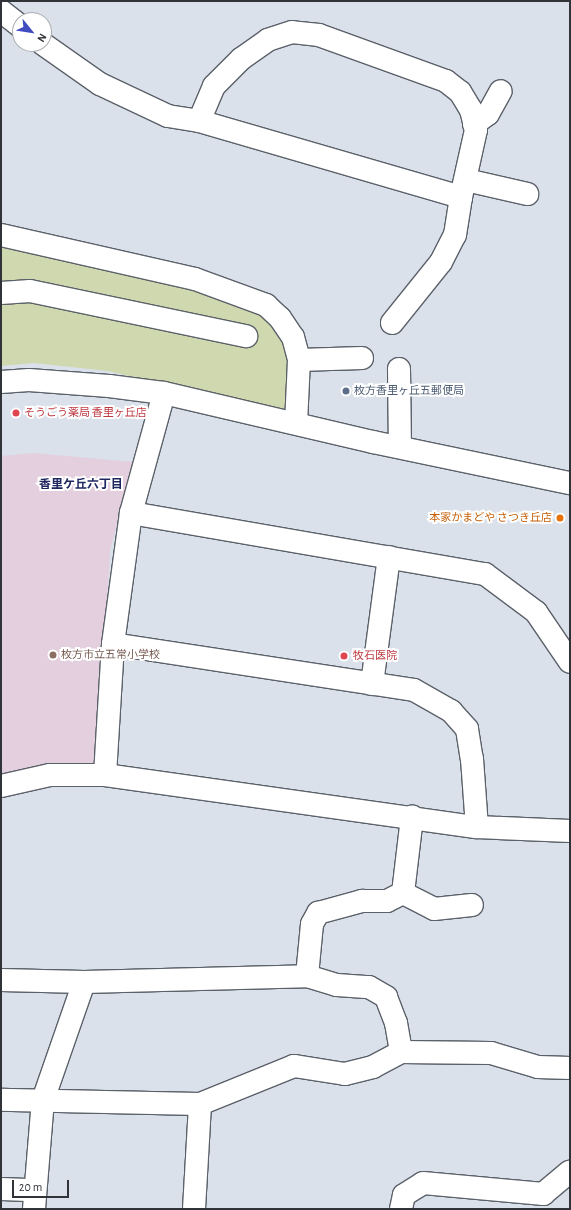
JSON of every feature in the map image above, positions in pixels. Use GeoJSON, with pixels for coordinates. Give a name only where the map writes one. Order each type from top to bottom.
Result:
{"type":"FeatureCollection","features":[{"type":"Feature","properties":{"kind":"street"},"geometry":{"type":"LineString","coordinates":[[1,11],[12,20]]}},
{"type":"Feature","properties":{"kind":"street"},"geometry":{"type":"LineString","coordinates":[[199,121],[214,86],[241,59],[268,40],[292,32],[319,35],[446,81],[460,92],[471,110],[474,124],[472,159],[464,189],[455,235],[441,262],[392,323]]}},
{"type":"Feature","properties":{"kind":"street"},"geometry":{"type":"LineString","coordinates":[[52,51],[74,68],[131,100],[168,116],[199,121],[464,189],[527,194]]}},
{"type":"Feature","properties":{"kind":"street"},"geometry":{"type":"LineString","coordinates":[[474,124],[488,114],[501,92]]}},
{"type":"Feature","properties":{"kind":"street"},"geometry":{"type":"LineString","coordinates":[[1,235],[195,279],[250,296],[280,318],[293,337],[299,360],[296,423]]}},
{"type":"Feature","properties":{"kind":"street"},"geometry":{"type":"LineString","coordinates":[[1,293],[30,291],[246,336]]}},
{"type":"Feature","properties":{"kind":"street"},"geometry":{"type":"LineString","coordinates":[[299,360],[362,358]]}},
{"type":"Feature","properties":{"kind":"street"},"geometry":{"type":"LineString","coordinates":[[399,369],[400,447]]}},
{"type":"Feature","properties":{"kind":"street"},"geometry":{"type":"LineString","coordinates":[[1,382],[95,385],[164,393],[400,447],[570,483]]}},
{"type":"Feature","properties":{"kind":"street"},"geometry":{"type":"LineString","coordinates":[[105,775],[113,644],[131,513],[164,393]]}},
{"type":"Feature","properties":{"kind":"street"},"geometry":{"type":"LineString","coordinates":[[131,513],[485,574],[536,612],[570,662]]}},
{"type":"Feature","properties":{"kind":"street"},"geometry":{"type":"LineString","coordinates":[[372,684],[389,557]]}},
{"type":"Feature","properties":{"kind":"street"},"geometry":{"type":"LineString","coordinates":[[113,644],[414,690],[451,711],[467,729],[472,759],[477,827]]}},
{"type":"Feature","properties":{"kind":"street"},"geometry":{"type":"LineString","coordinates":[[1,786],[50,775],[105,775],[477,827],[570,831]]}},
{"type":"Feature","properties":{"kind":"street"},"geometry":{"type":"LineString","coordinates":[[403,893],[412,817]]}},
{"type":"Feature","properties":{"kind":"street"},"geometry":{"type":"LineString","coordinates":[[403,893],[434,909],[472,905]]}},
{"type":"Feature","properties":{"kind":"street"},"geometry":{"type":"LineString","coordinates":[[307,976],[312,924],[318,913],[362,902],[387,901],[403,893]]}},
{"type":"Feature","properties":{"kind":"street"},"geometry":{"type":"LineString","coordinates":[[1,980],[84,982],[307,976],[337,985],[369,987],[386,997],[396,1023],[401,1052]]}},
{"type":"Feature","properties":{"kind":"street"},"geometry":{"type":"LineString","coordinates":[[1,1189],[34,1199],[43,1100],[84,982]]}},
{"type":"Feature","properties":{"kind":"street"},"geometry":{"type":"LineString","coordinates":[[1,1100],[200,1104],[294,1066],[345,1074],[373,1067],[401,1052],[491,1053],[538,1067],[570,1068]]}},
{"type":"Feature","properties":{"kind":"street"},"geometry":{"type":"LineString","coordinates":[[194,1209],[200,1104]]}},
{"type":"Feature","properties":{"kind":"street"},"geometry":{"type":"LineString","coordinates":[[401,1209],[404,1195],[423,1183],[543,1194],[570,1171]]}},
{"type":"Feature","properties":{"kind":"shaded area","name":"枚方市立五常小学校"},"geometry":{"type":"Polygon","coordinates":[[[34,453],[133,462],[110,551],[98,760],[87,768],[1,776],[1,456],[34,453]]]}},
{"type":"Feature","properties":{"kind":"green space"},"geometry":{"type":"Polygon","coordinates":[[[1,243],[193,286],[247,303],[275,323],[291,360],[289,414],[108,371],[34,363],[1,366],[1,243]]]}},
{"type":"Feature","properties":{"kind":"place","name":"枚方香里ヶ丘五郵便局"},"geometry":{"type":"Point","coordinates":[346,391]}},
{"type":"Feature","properties":{"kind":"place","name":"そうごう薬局 香里ヶ丘店"},"geometry":{"type":"Point","coordinates":[16,413]}},
{"type":"Feature","properties":{"kind":"place","name":"本家かまどや さつき丘店"},"geometry":{"type":"Point","coordinates":[560,518]}},
{"type":"Feature","properties":{"kind":"place","name":"枚方市立五常小学校"},"geometry":{"type":"Point","coordinates":[53,655]}},
{"type":"Feature","properties":{"kind":"place","name":"牧石医院"},"geometry":{"type":"Point","coordinates":[344,656]}},
{"type":"Feature","properties":{"kind":"district","name":"香里ケ丘六丁目"},"geometry":{"type":"Point","coordinates":[81,485]}}]}
